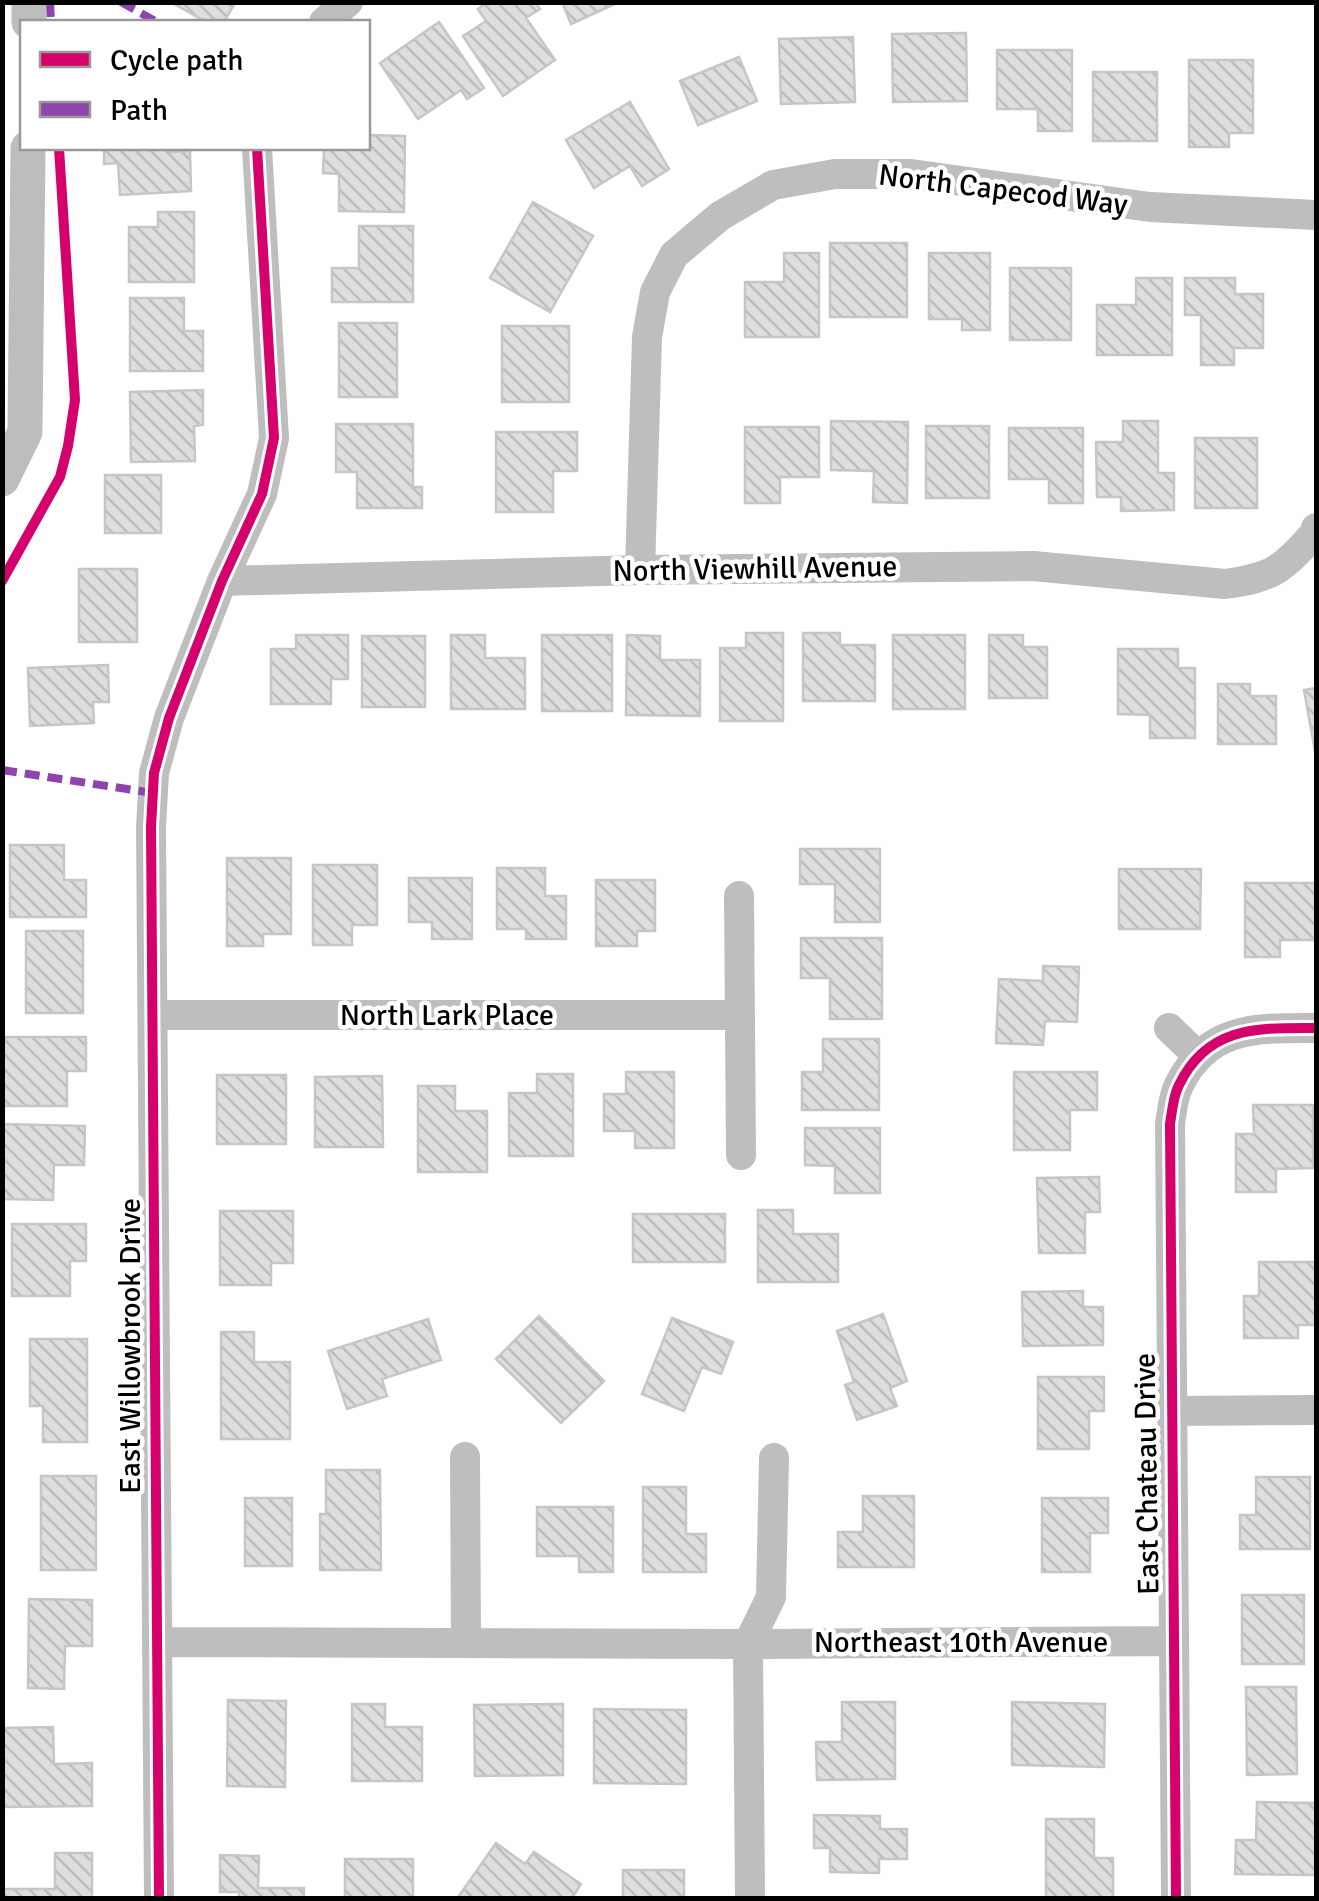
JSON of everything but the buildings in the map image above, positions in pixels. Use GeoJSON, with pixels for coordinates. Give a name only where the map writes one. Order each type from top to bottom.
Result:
{"type":"FeatureCollection","features":[{"type":"Feature","properties":{"kind":"street"},"geometry":{"type":"LineString","coordinates":[[326,20],[348,2]]}},
{"type":"Feature","properties":{"kind":"street","name":"East Willowbrook Drive"},"geometry":{"type":"LineString","coordinates":[[158,1898],[151,827],[154,773],[169,718],[222,581],[262,494],[274,438],[257,150]]}},
{"type":"Feature","properties":{"kind":"street","name":"North Capecod Way"},"geometry":{"type":"LineString","coordinates":[[640,570],[647,337],[655,292],[674,256],[720,216],[773,185],[834,174],[911,174],[1150,207],[1316,214]]}},
{"type":"Feature","properties":{"kind":"street","name":"North Viewhill Avenue"},"geometry":{"type":"LineString","coordinates":[[222,581],[640,570],[1033,566],[1226,584],[1256,580],[1284,566],[1316,528]]}},
{"type":"Feature","properties":{"kind":"street"},"geometry":{"type":"LineString","coordinates":[[739,896],[741,1155]]}},
{"type":"Feature","properties":{"kind":"street","name":"North Lark Place"},"geometry":{"type":"LineString","coordinates":[[153,1015],[740,1015]]}},
{"type":"Feature","properties":{"kind":"street"},"geometry":{"type":"LineString","coordinates":[[1169,1028],[1198,1056],[1229,1035],[1265,1028],[1316,1028]]}},
{"type":"Feature","properties":{"kind":"street","name":"East Chateau Drive"},"geometry":{"type":"LineString","coordinates":[[1176,1898],[1170,1124],[1177,1087],[1198,1056]]}},
{"type":"Feature","properties":{"kind":"street"},"geometry":{"type":"LineString","coordinates":[[1172,1410],[1316,1410]]}},
{"type":"Feature","properties":{"kind":"street"},"geometry":{"type":"LineString","coordinates":[[465,1458],[466,1643]]}},
{"type":"Feature","properties":{"kind":"street"},"geometry":{"type":"LineString","coordinates":[[750,1898],[748,1644],[771,1597],[774,1458]]}},
{"type":"Feature","properties":{"kind":"street","name":"Northeast 10th Avenue"},"geometry":{"type":"LineString","coordinates":[[157,1642],[1174,1641]]}},
{"type":"Feature","properties":{"kind":"waterway"},"geometry":{"type":"LineString","coordinates":[[29,2],[29,20]]}},
{"type":"Feature","properties":{"kind":"waterway"},"geometry":{"type":"LineString","coordinates":[[2,479],[25,432],[28,150]]}},
{"type":"Feature","properties":{"kind":"marked path"},"geometry":{"type":"LineString","coordinates":[[50,2],[51,20]]}},
{"type":"Feature","properties":{"kind":"marked path"},"geometry":{"type":"LineString","coordinates":[[121,2],[153,20]]}},
{"type":"Feature","properties":{"kind":"marked path"},"geometry":{"type":"LineString","coordinates":[[2,770],[153,793]]}},
{"type":"Feature","properties":{"kind":"cycle path"},"geometry":{"type":"LineString","coordinates":[[2,581],[60,477],[75,400],[59,150]]}},
{"type":"Feature","properties":{"kind":"cycle path"},"geometry":{"type":"LineString","coordinates":[[159,1898],[151,827],[154,773],[169,718],[222,581],[262,494],[274,438],[257,150]]}},
{"type":"Feature","properties":{"kind":"cycle path"},"geometry":{"type":"LineString","coordinates":[[1176,1898],[1172,1109],[1177,1089],[1191,1065],[1220,1041],[1255,1030],[1316,1028]]}}]}
